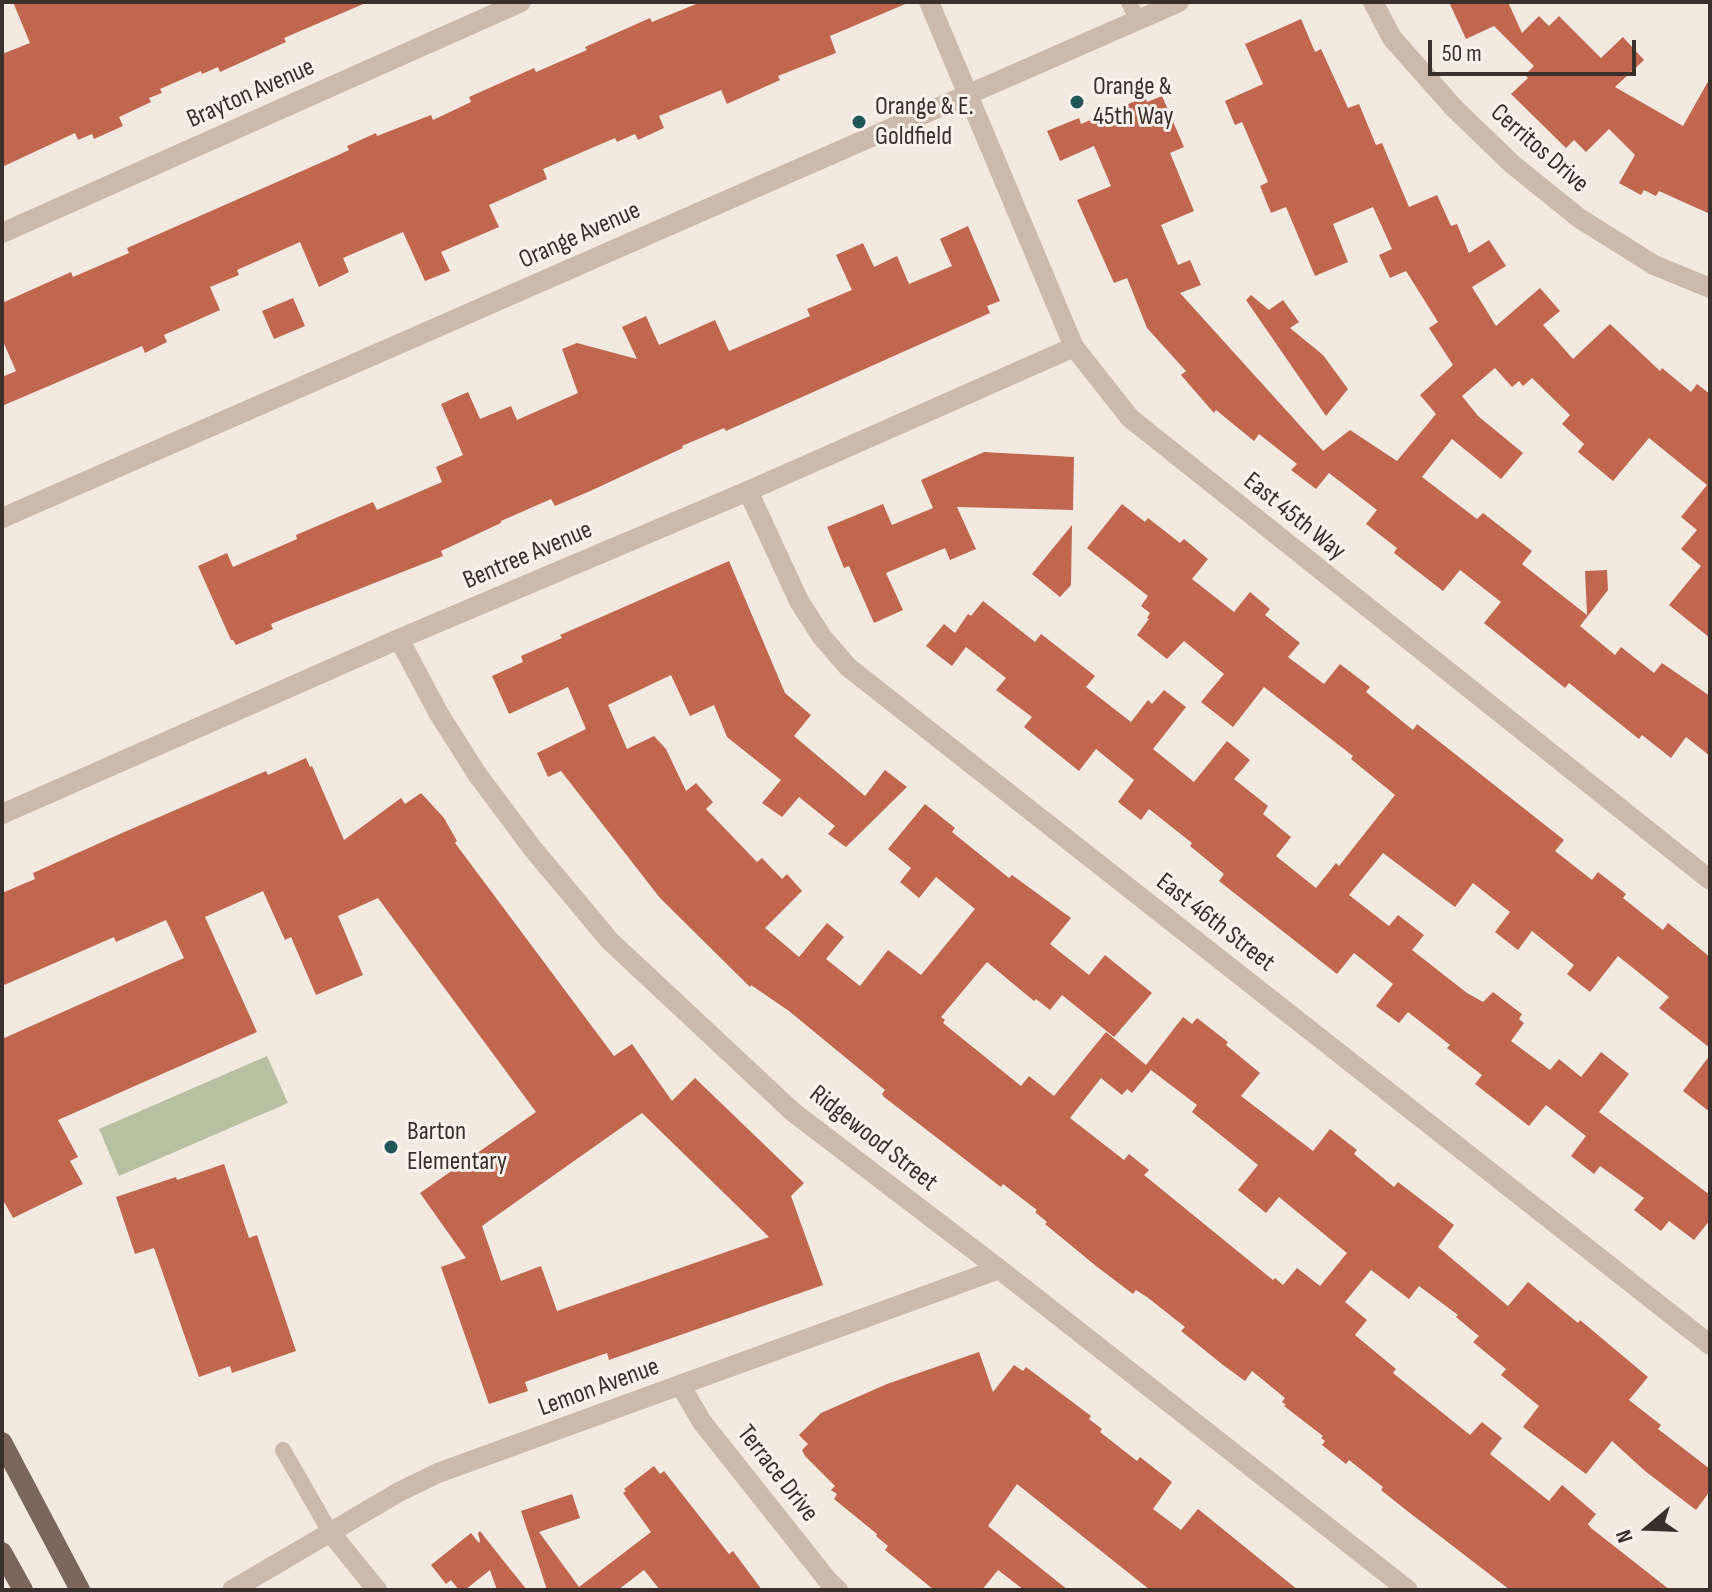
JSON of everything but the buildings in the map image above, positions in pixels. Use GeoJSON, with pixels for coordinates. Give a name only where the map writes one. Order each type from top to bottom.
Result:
{"type":"FeatureCollection","features":[{"type":"Feature","properties":{"kind":"main road"},"geometry":{"type":"LineString","coordinates":[[2,1442],[80,1590]]}},
{"type":"Feature","properties":{"kind":"main road"},"geometry":{"type":"LineString","coordinates":[[2,1552],[23,1590]]}},
{"type":"Feature","properties":{"kind":"street","name":"Brayton Avenue"},"geometry":{"type":"LineString","coordinates":[[2,233],[521,2]]}},
{"type":"Feature","properties":{"kind":"street","name":"East 45th Way"},"geometry":{"type":"LineString","coordinates":[[929,2],[1074,347],[1130,418],[1357,602],[1710,880]]}},
{"type":"Feature","properties":{"kind":"street","name":"Orange Avenue"},"geometry":{"type":"LineString","coordinates":[[2,518],[969,95],[1133,11],[1179,2]]}},
{"type":"Feature","properties":{"kind":"street","name":"Cerritos Drive"},"geometry":{"type":"LineString","coordinates":[[1373,2],[1392,38],[1454,108],[1512,164],[1579,218],[1641,257],[1710,288]]}},
{"type":"Feature","properties":{"kind":"street","name":"Bentree Avenue"},"geometry":{"type":"LineString","coordinates":[[2,814],[1074,347]]}},
{"type":"Feature","properties":{"kind":"street","name":"East 46th Street"},"geometry":{"type":"LineString","coordinates":[[748,491],[799,601],[822,637],[848,667],[1710,1345]]}},
{"type":"Feature","properties":{"kind":"street","name":"Ridgewood Street"},"geometry":{"type":"LineString","coordinates":[[399,639],[439,714],[477,774],[533,849],[610,941],[793,1112],[999,1269],[1408,1590]]}},
{"type":"Feature","properties":{"kind":"street","name":"Lemon Avenue"},"geometry":{"type":"LineString","coordinates":[[232,1590],[399,1492],[438,1473],[999,1269]]}},
{"type":"Feature","properties":{"kind":"street","name":"Terrace Drive"},"geometry":{"type":"LineString","coordinates":[[681,1386],[702,1422],[838,1590]]}},
{"type":"Feature","properties":{"kind":"street"},"geometry":{"type":"LineString","coordinates":[[330,1532],[377,1590]]}},
{"type":"Feature","properties":{"kind":"lane"},"geometry":{"type":"LineString","coordinates":[[283,1450],[330,1532]]}},
{"type":"Feature","properties":{"kind":"green space"},"geometry":{"type":"Polygon","coordinates":[[[267,1056],[288,1103],[119,1176],[99,1129],[267,1056]]]}},
{"type":"Feature","properties":{"kind":"place","name":"Orange & 45th Way"},"geometry":{"type":"Point","coordinates":[1077,102]}},
{"type":"Feature","properties":{"kind":"place","name":"Orange & E. Goldfield"},"geometry":{"type":"Point","coordinates":[859,122]}},
{"type":"Feature","properties":{"kind":"place","name":"Barton Elementary"},"geometry":{"type":"Point","coordinates":[391,1147]}}]}
